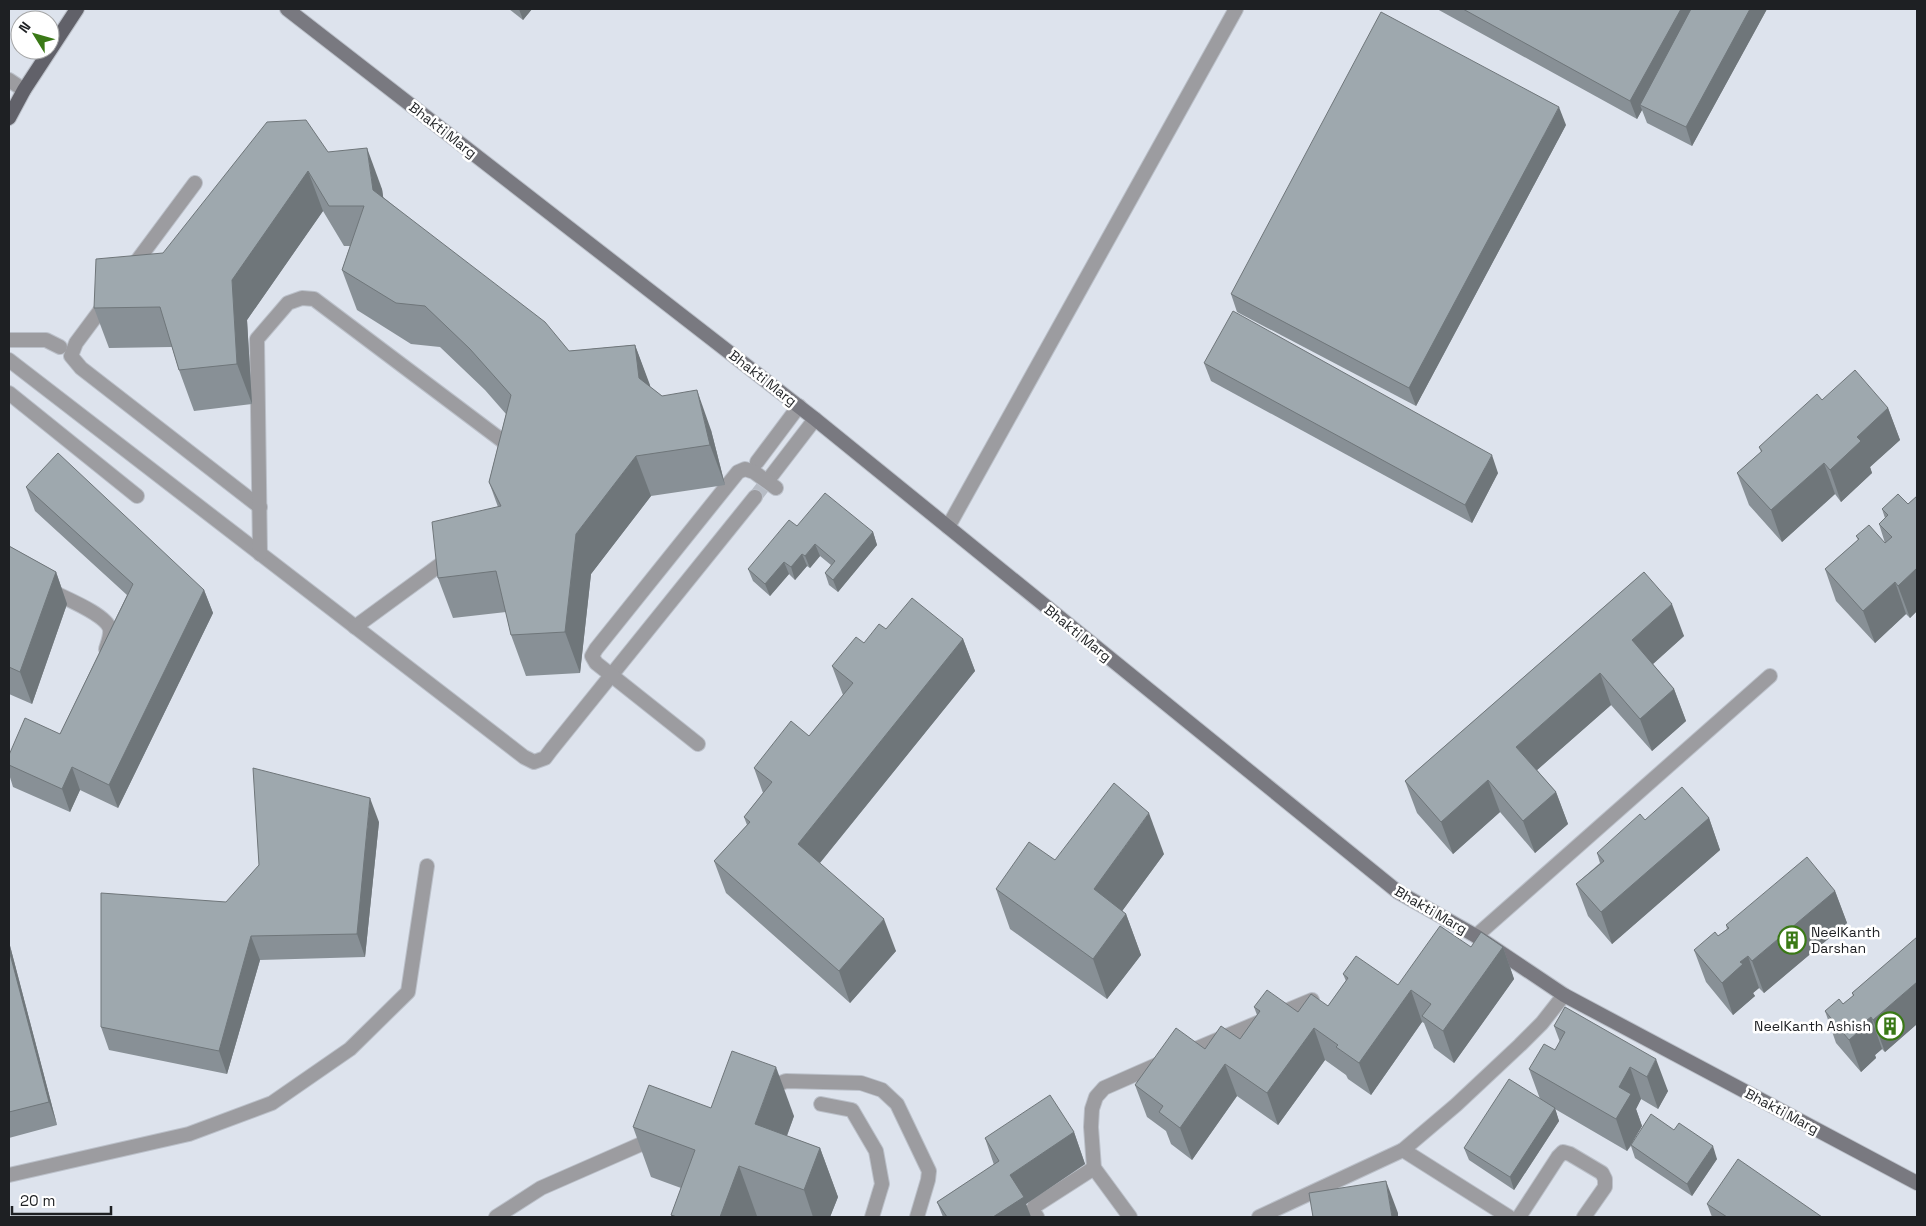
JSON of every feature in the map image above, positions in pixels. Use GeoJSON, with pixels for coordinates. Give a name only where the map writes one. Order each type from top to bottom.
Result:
{"type":"FeatureCollection","features":[{"type":"Feature","properties":{"kind":"main road"},"geometry":{"type":"LineString","coordinates":[[9,118],[24,90],[77,9]]}},
{"type":"Feature","properties":{"kind":"main road","name":"Bhakti Marg"},"geometry":{"type":"LineString","coordinates":[[286,9],[799,406],[1398,892],[1476,936],[1564,995],[1917,1183]]}},
{"type":"Feature","properties":{"kind":"street"},"geometry":{"type":"LineString","coordinates":[[948,527],[1236,9]]}},
{"type":"Feature","properties":{"kind":"street"},"geometry":{"type":"LineString","coordinates":[[9,80],[24,90]]}},
{"type":"Feature","properties":{"kind":"street"},"geometry":{"type":"LineString","coordinates":[[9,90],[24,90]]}},
{"type":"Feature","properties":{"kind":"street"},"geometry":{"type":"LineString","coordinates":[[195,182],[76,342],[71,356],[81,368],[260,508]]}},
{"type":"Feature","properties":{"kind":"street"},"geometry":{"type":"LineString","coordinates":[[260,554],[257,339],[288,303],[302,298],[314,299],[504,442],[509,454],[507,463]]}},
{"type":"Feature","properties":{"kind":"street"},"geometry":{"type":"LineString","coordinates":[[9,340],[46,340],[60,347]]}},
{"type":"Feature","properties":{"kind":"street"},"geometry":{"type":"LineString","coordinates":[[9,360],[524,757],[534,762],[545,758],[755,497]]}},
{"type":"Feature","properties":{"kind":"street"},"geometry":{"type":"LineString","coordinates":[[9,393],[137,496]]}},
{"type":"Feature","properties":{"kind":"street"},"geometry":{"type":"LineString","coordinates":[[757,462],[799,406]]}},
{"type":"Feature","properties":{"kind":"street"},"geometry":{"type":"LineString","coordinates":[[698,744],[596,663],[592,656],[738,472],[745,468],[774,481],[815,419]]}},
{"type":"Feature","properties":{"kind":"street"},"geometry":{"type":"LineString","coordinates":[[355,627],[459,550]]}},
{"type":"Feature","properties":{"kind":"street"},"geometry":{"type":"LineString","coordinates":[[34,583],[103,618],[110,629],[109,642],[102,661]]}},
{"type":"Feature","properties":{"kind":"street"},"geometry":{"type":"LineString","coordinates":[[1476,936],[1770,676]]}},
{"type":"Feature","properties":{"kind":"street"},"geometry":{"type":"LineString","coordinates":[[9,1175],[189,1134],[272,1104],[350,1050],[408,992],[427,866]]}},
{"type":"Feature","properties":{"kind":"street"},"geometry":{"type":"LineString","coordinates":[[1259,1217],[1403,1150],[1456,1105],[1520,1045],[1542,1023],[1564,995]]}},
{"type":"Feature","properties":{"kind":"street"},"geometry":{"type":"LineString","coordinates":[[1130,1217],[1094,1168],[1091,1127],[1092,1109],[1096,1097],[1104,1088],[1312,1000]]}},
{"type":"Feature","properties":{"kind":"street"},"geometry":{"type":"LineString","coordinates":[[750,1096],[786,1081],[861,1082],[882,1090],[897,1104],[928,1171],[928,1180],[917,1217]]}},
{"type":"Feature","properties":{"kind":"street"},"geometry":{"type":"LineString","coordinates":[[821,1104],[852,1110],[876,1152],[882,1184],[872,1217]]}},
{"type":"Feature","properties":{"kind":"street"},"geometry":{"type":"LineString","coordinates":[[496,1217],[541,1188],[669,1132]]}},
{"type":"Feature","properties":{"kind":"street"},"geometry":{"type":"LineString","coordinates":[[1403,1150],[1509,1217]]}},
{"type":"Feature","properties":{"kind":"street"},"geometry":{"type":"LineString","coordinates":[[1519,1217],[1563,1152],[1570,1154],[1602,1173],[1605,1179],[1605,1187],[1584,1217]]}},
{"type":"Feature","properties":{"kind":"street"},"geometry":{"type":"LineString","coordinates":[[1037,1217],[1034,1207],[1094,1168]]}},
{"type":"Feature","properties":{"kind":"building"},"geometry":{"type":"Polygon","coordinates":[[[1463,9],[1681,9],[1630,101],[1463,9]]]}},
{"type":"Feature","properties":{"kind":"building"},"geometry":{"type":"Polygon","coordinates":[[[1691,9],[1750,9],[1686,127],[1640,105],[1691,9]]]}},
{"type":"Feature","properties":{"kind":"building"},"geometry":{"type":"Polygon","coordinates":[[[1381,12],[1559,107],[1409,388],[1231,294],[1381,12]]]}},
{"type":"Feature","properties":{"kind":"building"},"geometry":{"type":"Polygon","coordinates":[[[306,120],[328,152],[367,148],[373,190],[545,322],[569,351],[635,345],[639,378],[662,396],[697,390],[710,445],[636,456],[576,534],[565,632],[511,635],[496,571],[438,578],[432,522],[501,506],[489,482],[511,395],[470,349],[425,306],[396,303],[342,270],[364,206],[329,206],[308,171],[232,280],[237,364],[179,370],[160,307],[94,308],[96,259],[163,253],[267,122],[306,120]]]}},
{"type":"Feature","properties":{"kind":"building"},"geometry":{"type":"Polygon","coordinates":[[[1233,311],[1492,455],[1465,505],[1204,363],[1233,311]]]}},
{"type":"Feature","properties":{"kind":"building"},"geometry":{"type":"Polygon","coordinates":[[[1855,370],[1888,408],[1857,437],[1861,441],[1830,470],[1824,463],[1771,510],[1737,473],[1762,451],[1759,447],[1817,394],[1822,400],[1855,370]]]}},
{"type":"Feature","properties":{"kind":"building"},"geometry":{"type":"Polygon","coordinates":[[[58,453],[204,590],[109,785],[72,767],[62,789],[9,765],[9,755],[25,718],[60,734],[133,584],[26,487],[58,453]]]}},
{"type":"Feature","properties":{"kind":"building"},"geometry":{"type":"Polygon","coordinates":[[[825,493],[873,532],[833,580],[825,573],[835,561],[815,544],[805,556],[802,554],[791,567],[784,562],[765,584],[748,569],[789,520],[797,526],[825,493]]]}},
{"type":"Feature","properties":{"kind":"building"},"geometry":{"type":"Polygon","coordinates":[[[1898,494],[1908,504],[1917,496],[1917,568],[1898,586],[1895,582],[1863,611],[1825,569],[1859,539],[1856,536],[1869,525],[1885,543],[1892,537],[1879,524],[1888,515],[1882,509],[1898,494]]]}},
{"type":"Feature","properties":{"kind":"building"},"geometry":{"type":"Polygon","coordinates":[[[9,546],[56,572],[20,672],[9,667],[9,546]]]}},
{"type":"Feature","properties":{"kind":"building"},"geometry":{"type":"Polygon","coordinates":[[[1644,572],[1672,604],[1632,640],[1674,689],[1640,719],[1600,673],[1516,747],[1556,792],[1523,821],[1488,780],[1441,822],[1405,781],[1644,572]]]}},
{"type":"Feature","properties":{"kind":"building"},"geometry":{"type":"Polygon","coordinates":[[[912,598],[963,639],[798,844],[884,919],[839,971],[714,861],[750,822],[744,817],[772,782],[754,768],[791,721],[809,736],[853,683],[832,666],[856,637],[864,643],[879,624],[886,629],[912,598]]]}},
{"type":"Feature","properties":{"kind":"building"},"geometry":{"type":"Polygon","coordinates":[[[253,768],[370,798],[357,934],[251,936],[219,1051],[101,1027],[101,893],[226,902],[259,865],[253,768]]]}},
{"type":"Feature","properties":{"kind":"building"},"geometry":{"type":"Polygon","coordinates":[[[1114,783],[1149,813],[1094,889],[1126,914],[1093,959],[996,889],[1029,842],[1055,860],[1114,783]]]}},
{"type":"Feature","properties":{"kind":"building"},"geometry":{"type":"Polygon","coordinates":[[[1682,787],[1709,818],[1601,912],[1576,884],[1604,861],[1597,853],[1640,814],[1645,820],[1682,787]]]}},
{"type":"Feature","properties":{"kind":"building"},"geometry":{"type":"Polygon","coordinates":[[[1807,857],[1835,891],[1752,961],[1748,956],[1740,962],[1743,964],[1722,983],[1694,950],[1715,932],[1718,936],[1729,928],[1726,925],[1807,857]]]}},
{"type":"Feature","properties":{"kind":"building"},"geometry":{"type":"Polygon","coordinates":[[[1440,926],[1471,947],[1481,932],[1503,947],[1443,1031],[1422,1016],[1431,1004],[1411,990],[1359,1063],[1314,1028],[1267,1093],[1225,1064],[1180,1128],[1159,1112],[1163,1106],[1135,1085],[1176,1028],[1205,1049],[1221,1026],[1240,1039],[1260,1011],[1254,1007],[1267,990],[1298,1012],[1311,994],[1328,1006],[1348,978],[1343,974],[1356,956],[1398,985],[1440,926]]]}},
{"type":"Feature","properties":{"kind":"building"},"geometry":{"type":"Polygon","coordinates":[[[1917,937],[1917,982],[1873,1020],[1871,1017],[1862,1024],[1865,1026],[1849,1040],[1825,1011],[1839,999],[1843,1004],[1854,995],[1852,993],[1917,937]]]}},
{"type":"Feature","properties":{"kind":"building"},"geometry":{"type":"Polygon","coordinates":[[[9,950],[49,1102],[9,1112],[9,950]]]}},
{"type":"Feature","properties":{"kind":"building"},"geometry":{"type":"Polygon","coordinates":[[[1565,1007],[1656,1059],[1647,1077],[1630,1067],[1619,1087],[1631,1094],[1616,1119],[1529,1069],[1544,1044],[1555,1050],[1565,1032],[1554,1026],[1565,1007]]]}},
{"type":"Feature","properties":{"kind":"building"},"geometry":{"type":"Polygon","coordinates":[[[732,1051],[776,1067],[755,1124],[820,1148],[804,1190],[739,1166],[720,1217],[677,1217],[671,1215],[695,1150],[633,1127],[649,1085],[711,1108],[732,1051]]]}},
{"type":"Feature","properties":{"kind":"building"},"geometry":{"type":"Polygon","coordinates":[[[1509,1079],[1555,1108],[1510,1177],[1464,1148],[1509,1079]]]}},
{"type":"Feature","properties":{"kind":"building"},"geometry":{"type":"Polygon","coordinates":[[[1050,1095],[1074,1132],[1010,1175],[1024,1197],[993,1217],[947,1217],[937,1202],[999,1161],[985,1138],[1050,1095]]]}},
{"type":"Feature","properties":{"kind":"building"},"geometry":{"type":"Polygon","coordinates":[[[1651,1114],[1674,1130],[1679,1123],[1713,1146],[1687,1184],[1631,1145],[1651,1114]]]}},
{"type":"Feature","properties":{"kind":"building"},"geometry":{"type":"Polygon","coordinates":[[[1738,1159],[1822,1217],[1727,1217],[1707,1204],[1738,1159]]]}},
{"type":"Feature","properties":{"kind":"building"},"geometry":{"type":"Polygon","coordinates":[[[1386,1181],[1392,1217],[1313,1217],[1309,1193],[1386,1181]]]}},
{"type":"Feature","properties":{"kind":"tunnel"},"geometry":{"type":"LineString","coordinates":[[755,497],[772,475]]}},
{"type":"Feature","properties":{"kind":"place","name":"NeelKanth Darshan"},"geometry":{"type":"Point","coordinates":[1792,940]}},
{"type":"Feature","properties":{"kind":"place","name":"NeelKanth Ashish"},"geometry":{"type":"Point","coordinates":[1890,1026]}}]}
